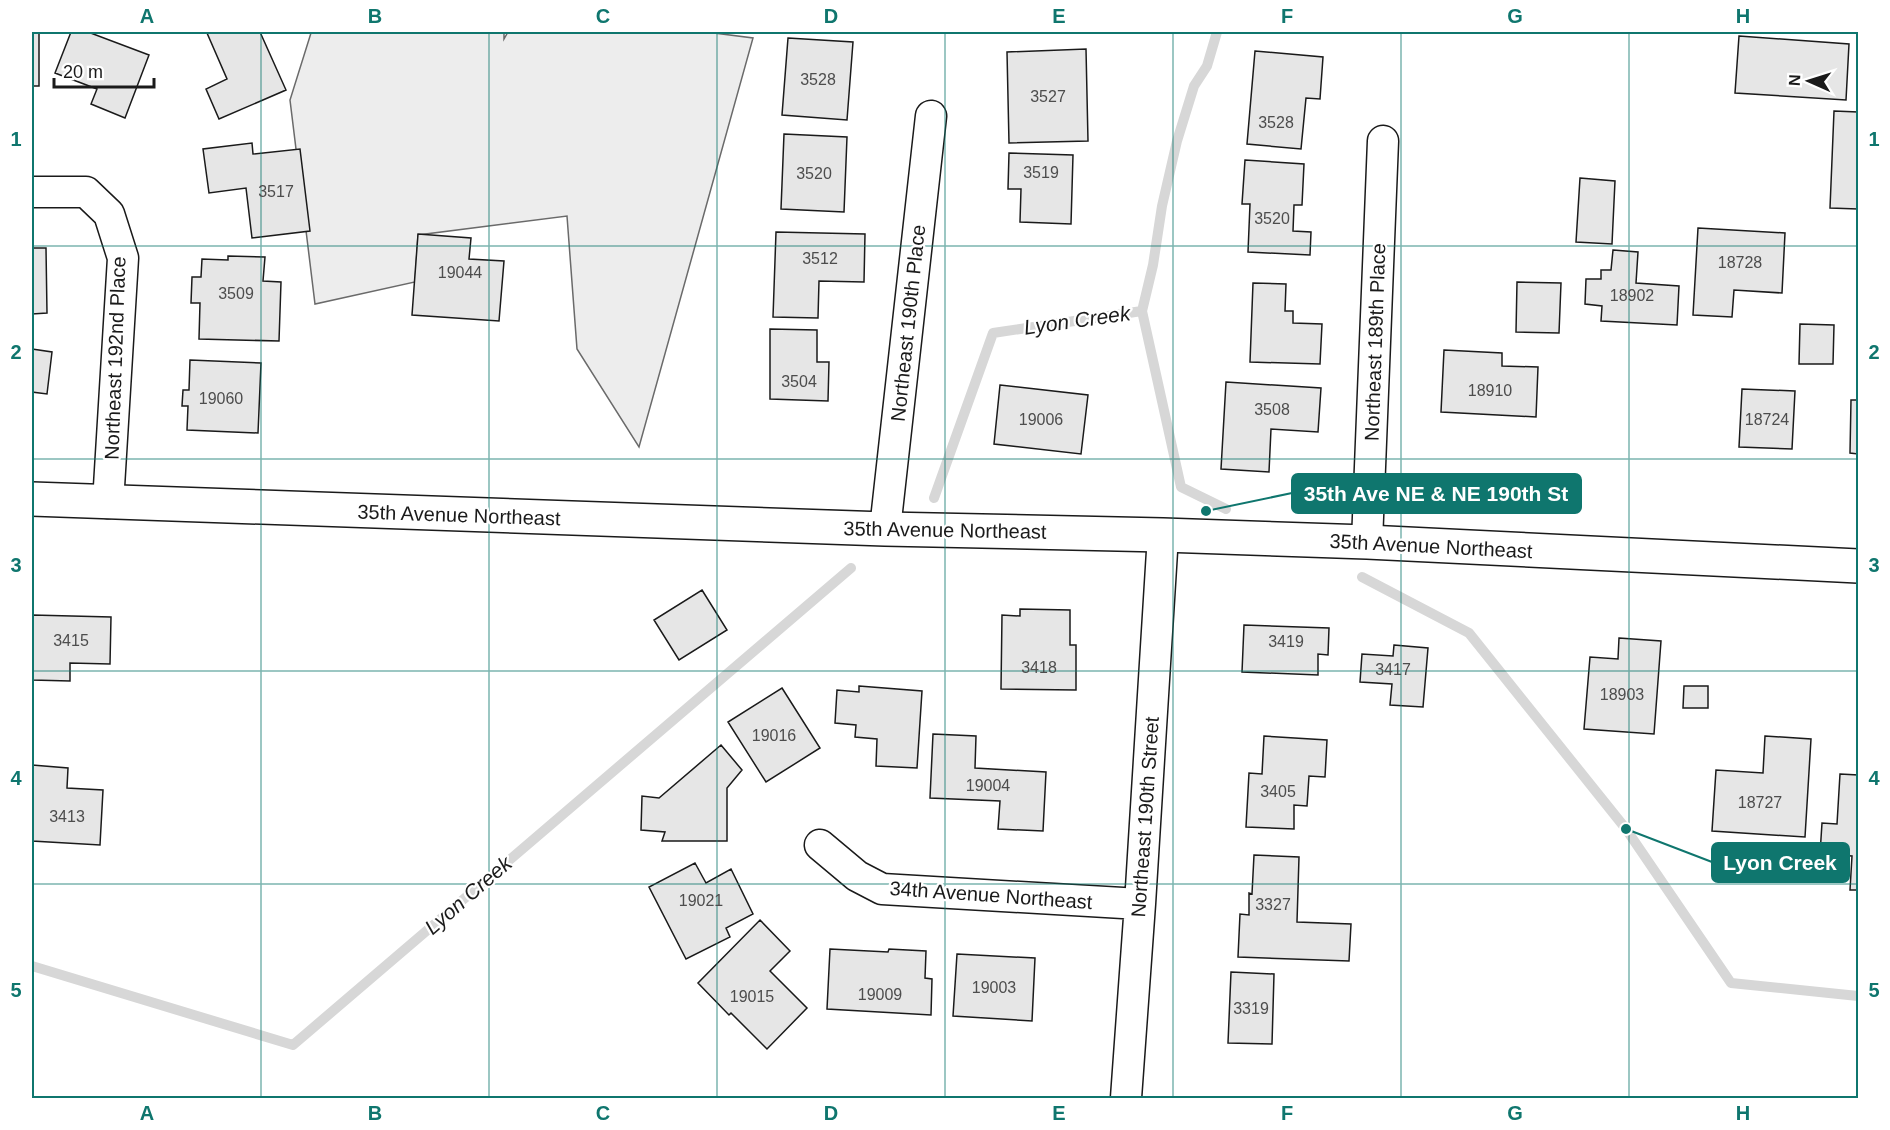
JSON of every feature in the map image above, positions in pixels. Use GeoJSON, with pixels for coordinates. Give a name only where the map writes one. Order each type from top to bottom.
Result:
{"type":"FeatureCollection","features":[{"type":"Feature","properties":{"kind":"street","name":"Northeast 190th Place"},"geometry":{"type":"LineString","coordinates":[[885,529],[931,116]]}},
{"type":"Feature","properties":{"kind":"street","name":"Northeast 189th Place"},"geometry":{"type":"LineString","coordinates":[[1367,543],[1383,141]]}},
{"type":"Feature","properties":{"kind":"street","name":"Northeast 192nd Place"},"geometry":{"type":"LineString","coordinates":[[32,192],[86,192],[109,214],[123,258],[108,503]]}},
{"type":"Feature","properties":{"kind":"street","name":"35th Avenue Northeast"},"geometry":{"type":"LineString","coordinates":[[32,500],[885,529],[1163,535],[1858,566]]}},
{"type":"Feature","properties":{"kind":"street","name":"Northeast 190th Street"},"geometry":{"type":"LineString","coordinates":[[1126,1098],[1163,535]]}},
{"type":"Feature","properties":{"kind":"street","name":"34th Avenue Northeast"},"geometry":{"type":"LineString","coordinates":[[820,845],[857,876],[882,889],[1140,904]]}},
{"type":"Feature","properties":{"kind":"shaded area"},"geometry":{"type":"Polygon","coordinates":[[[288,32],[504,32],[504,39],[508,32],[706,32],[753,38],[639,447],[577,349],[567,216],[418,235],[415,282],[315,304],[290,100],[311,33],[288,32]]]}},
{"type":"Feature","properties":{"kind":"building"},"geometry":{"type":"Polygon","coordinates":[[[71,32],[88,32],[149,55],[125,118],[91,104],[97,89],[55,73],[71,32]]]}},
{"type":"Feature","properties":{"kind":"building"},"geometry":{"type":"Polygon","coordinates":[[[260,32],[286,90],[219,119],[206,89],[227,79],[207,33],[260,32]]]}},
{"type":"Feature","properties":{"kind":"building"},"geometry":{"type":"Polygon","coordinates":[[[32,33],[39,33],[39,86],[32,86],[32,33]]]}},
{"type":"Feature","properties":{"kind":"building"},"geometry":{"type":"Polygon","coordinates":[[[1739,36],[1849,44],[1846,100],[1735,93],[1739,36]]]}},
{"type":"Feature","properties":{"kind":"building"},"geometry":{"type":"Polygon","coordinates":[[[788,38],[853,42],[847,120],[782,115],[788,38]]]}},
{"type":"Feature","properties":{"kind":"building"},"geometry":{"type":"Polygon","coordinates":[[[1086,49],[1088,141],[1009,143],[1007,52],[1086,49]]]}},
{"type":"Feature","properties":{"kind":"building"},"geometry":{"type":"Polygon","coordinates":[[[1255,51],[1323,57],[1320,99],[1306,98],[1301,149],[1247,144],[1255,51]]]}},
{"type":"Feature","properties":{"kind":"building"},"geometry":{"type":"Polygon","coordinates":[[[1834,111],[1858,112],[1858,209],[1830,208],[1834,111]]]}},
{"type":"Feature","properties":{"kind":"building"},"geometry":{"type":"Polygon","coordinates":[[[784,134],[847,137],[844,212],[781,209],[784,134]]]}},
{"type":"Feature","properties":{"kind":"building"},"geometry":{"type":"Polygon","coordinates":[[[252,143],[253,154],[300,149],[310,231],[252,238],[246,188],[209,193],[203,149],[252,143]]]}},
{"type":"Feature","properties":{"kind":"building"},"geometry":{"type":"Polygon","coordinates":[[[1009,153],[1073,155],[1071,224],[1020,222],[1021,189],[1008,189],[1009,153]]]}},
{"type":"Feature","properties":{"kind":"building"},"geometry":{"type":"Polygon","coordinates":[[[1245,160],[1304,164],[1302,205],[1294,205],[1293,231],[1311,232],[1310,255],[1248,252],[1250,204],[1242,204],[1245,160]]]}},
{"type":"Feature","properties":{"kind":"building"},"geometry":{"type":"Polygon","coordinates":[[[1580,178],[1615,181],[1612,244],[1576,242],[1580,178]]]}},
{"type":"Feature","properties":{"kind":"building"},"geometry":{"type":"Polygon","coordinates":[[[1698,228],[1785,233],[1782,293],[1734,290],[1732,317],[1693,315],[1698,228]]]}},
{"type":"Feature","properties":{"kind":"building"},"geometry":{"type":"Polygon","coordinates":[[[776,232],[865,234],[864,282],[819,281],[818,318],[773,317],[776,232]]]}},
{"type":"Feature","properties":{"kind":"building"},"geometry":{"type":"Polygon","coordinates":[[[418,234],[471,238],[469,259],[504,261],[499,321],[412,315],[418,234]]]}},
{"type":"Feature","properties":{"kind":"building"},"geometry":{"type":"Polygon","coordinates":[[[32,248],[46,248],[47,313],[32,314],[32,248]]]}},
{"type":"Feature","properties":{"kind":"building"},"geometry":{"type":"Polygon","coordinates":[[[1613,250],[1638,252],[1636,283],[1679,286],[1677,325],[1601,321],[1602,306],[1585,304],[1586,279],[1601,279],[1601,270],[1611,270],[1613,250]]]}},
{"type":"Feature","properties":{"kind":"building"},"geometry":{"type":"Polygon","coordinates":[[[228,256],[265,257],[263,281],[281,282],[279,341],[199,339],[200,303],[191,303],[192,277],[201,277],[202,259],[228,260],[228,256]]]}},
{"type":"Feature","properties":{"kind":"building"},"geometry":{"type":"Polygon","coordinates":[[[1517,282],[1561,283],[1559,333],[1516,332],[1517,282]]]}},
{"type":"Feature","properties":{"kind":"building"},"geometry":{"type":"Polygon","coordinates":[[[1253,283],[1286,284],[1285,311],[1293,311],[1293,323],[1322,324],[1320,364],[1250,362],[1253,283]]]}},
{"type":"Feature","properties":{"kind":"building"},"geometry":{"type":"Polygon","coordinates":[[[1800,324],[1834,325],[1833,364],[1799,364],[1800,324]]]}},
{"type":"Feature","properties":{"kind":"building"},"geometry":{"type":"Polygon","coordinates":[[[770,329],[817,330],[817,362],[829,362],[828,401],[770,399],[770,329]]]}},
{"type":"Feature","properties":{"kind":"building"},"geometry":{"type":"Polygon","coordinates":[[[32,349],[52,352],[47,394],[32,392],[32,349]]]}},
{"type":"Feature","properties":{"kind":"building"},"geometry":{"type":"Polygon","coordinates":[[[1444,350],[1502,353],[1502,366],[1538,367],[1536,417],[1441,412],[1444,350]]]}},
{"type":"Feature","properties":{"kind":"building"},"geometry":{"type":"Polygon","coordinates":[[[190,360],[261,363],[258,433],[187,430],[188,406],[182,406],[183,390],[189,390],[190,360]]]}},
{"type":"Feature","properties":{"kind":"building"},"geometry":{"type":"Polygon","coordinates":[[[1226,382],[1321,388],[1318,432],[1271,429],[1269,472],[1221,469],[1226,382]]]}},
{"type":"Feature","properties":{"kind":"building"},"geometry":{"type":"Polygon","coordinates":[[[1000,385],[1088,395],[1081,454],[994,444],[1000,385]]]}},
{"type":"Feature","properties":{"kind":"building"},"geometry":{"type":"Polygon","coordinates":[[[1742,389],[1795,391],[1792,449],[1739,447],[1742,389]]]}},
{"type":"Feature","properties":{"kind":"building"},"geometry":{"type":"Polygon","coordinates":[[[1851,400],[1858,400],[1858,454],[1850,453],[1851,400]]]}},
{"type":"Feature","properties":{"kind":"building"},"geometry":{"type":"Polygon","coordinates":[[[702,590],[727,630],[679,660],[654,620],[702,590]]]}},
{"type":"Feature","properties":{"kind":"building"},"geometry":{"type":"Polygon","coordinates":[[[1020,609],[1070,610],[1070,645],[1076,645],[1076,690],[1001,689],[1002,615],[1020,616],[1020,609]]]}},
{"type":"Feature","properties":{"kind":"building"},"geometry":{"type":"Polygon","coordinates":[[[32,615],[111,617],[110,664],[70,663],[70,681],[32,680],[32,615]]]}},
{"type":"Feature","properties":{"kind":"building"},"geometry":{"type":"Polygon","coordinates":[[[1244,625],[1329,628],[1328,655],[1318,654],[1318,675],[1242,672],[1244,625]]]}},
{"type":"Feature","properties":{"kind":"building"},"geometry":{"type":"Polygon","coordinates":[[[1619,638],[1661,641],[1654,734],[1584,729],[1590,657],[1618,659],[1619,638]]]}},
{"type":"Feature","properties":{"kind":"building"},"geometry":{"type":"Polygon","coordinates":[[[1394,645],[1428,648],[1423,707],[1390,705],[1392,684],[1360,682],[1362,654],[1393,656],[1394,645]]]}},
{"type":"Feature","properties":{"kind":"building"},"geometry":{"type":"Polygon","coordinates":[[[859,686],[922,691],[917,768],[876,766],[877,739],[855,737],[856,725],[835,723],[837,690],[859,692],[859,686]]]}},
{"type":"Feature","properties":{"kind":"building"},"geometry":{"type":"Polygon","coordinates":[[[1684,686],[1708,686],[1708,708],[1683,708],[1684,686]]]}},
{"type":"Feature","properties":{"kind":"building"},"geometry":{"type":"Polygon","coordinates":[[[782,688],[820,748],[766,782],[728,722],[782,688]]]}},
{"type":"Feature","properties":{"kind":"building"},"geometry":{"type":"Polygon","coordinates":[[[933,734],[976,736],[975,768],[1046,772],[1043,831],[998,829],[1000,801],[930,798],[933,734]]]}},
{"type":"Feature","properties":{"kind":"building"},"geometry":{"type":"Polygon","coordinates":[[[1264,736],[1327,740],[1325,777],[1309,776],[1307,806],[1294,805],[1294,829],[1246,827],[1249,773],[1262,774],[1264,736]]]}},
{"type":"Feature","properties":{"kind":"building"},"geometry":{"type":"Polygon","coordinates":[[[1765,736],[1811,739],[1805,837],[1712,831],[1716,770],[1763,773],[1765,736]]]}},
{"type":"Feature","properties":{"kind":"building"},"geometry":{"type":"Polygon","coordinates":[[[721,745],[742,770],[727,788],[727,841],[662,841],[665,832],[641,830],[642,796],[659,798],[721,745]]]}},
{"type":"Feature","properties":{"kind":"building"},"geometry":{"type":"Polygon","coordinates":[[[32,765],[68,768],[67,788],[103,790],[100,845],[32,841],[32,765]]]}},
{"type":"Feature","properties":{"kind":"building"},"geometry":{"type":"Polygon","coordinates":[[[1840,774],[1858,775],[1858,890],[1850,890],[1852,856],[1820,854],[1822,823],[1837,824],[1840,774]]]}},
{"type":"Feature","properties":{"kind":"building"},"geometry":{"type":"Polygon","coordinates":[[[1254,855],[1299,857],[1297,922],[1351,924],[1349,961],[1238,957],[1240,914],[1249,915],[1249,893],[1252,894],[1254,855]]]}},
{"type":"Feature","properties":{"kind":"building"},"geometry":{"type":"Polygon","coordinates":[[[695,863],[706,883],[731,869],[753,914],[726,928],[730,937],[686,959],[649,887],[695,863]]]}},
{"type":"Feature","properties":{"kind":"building"},"geometry":{"type":"Polygon","coordinates":[[[760,920],[790,951],[770,971],[807,1008],[767,1049],[698,983],[760,920]]]}},
{"type":"Feature","properties":{"kind":"building"},"geometry":{"type":"Polygon","coordinates":[[[830,949],[926,951],[925,978],[932,979],[931,1015],[827,1009],[830,949]]]}},
{"type":"Feature","properties":{"kind":"building"},"geometry":{"type":"Polygon","coordinates":[[[957,954],[1035,958],[1032,1021],[953,1016],[957,954]]]}},
{"type":"Feature","properties":{"kind":"building"},"geometry":{"type":"Polygon","coordinates":[[[1231,972],[1274,974],[1272,1044],[1228,1043],[1231,972]]]}},
{"type":"Feature","properties":{"kind":"waterway"},"geometry":{"type":"LineString","coordinates":[[1142,311],[1177,141],[1194,86],[1207,66],[1217,32]]}},
{"type":"Feature","properties":{"kind":"waterway","name":"Lyon Creek"},"geometry":{"type":"LineString","coordinates":[[934,498],[993,333],[1142,311],[1181,487],[1226,509]]}},
{"type":"Feature","properties":{"kind":"waterway","name":"Lyon Creek"},"geometry":{"type":"LineString","coordinates":[[32,966],[293,1045],[851,568]]}},
{"type":"Feature","properties":{"kind":"waterway","name":"Lyon Creek"},"geometry":{"type":"LineString","coordinates":[[1362,577],[1469,633],[1626,829],[1731,983],[1858,996]]}},
{"type":"Feature","properties":{"kind":"place","name":"35th Ave NE & NE 190th St"},"geometry":{"type":"Point","coordinates":[1206,511]}},
{"type":"Feature","properties":{"kind":"place","name":"Lyon Creek"},"geometry":{"type":"Point","coordinates":[1626,829]}}]}
